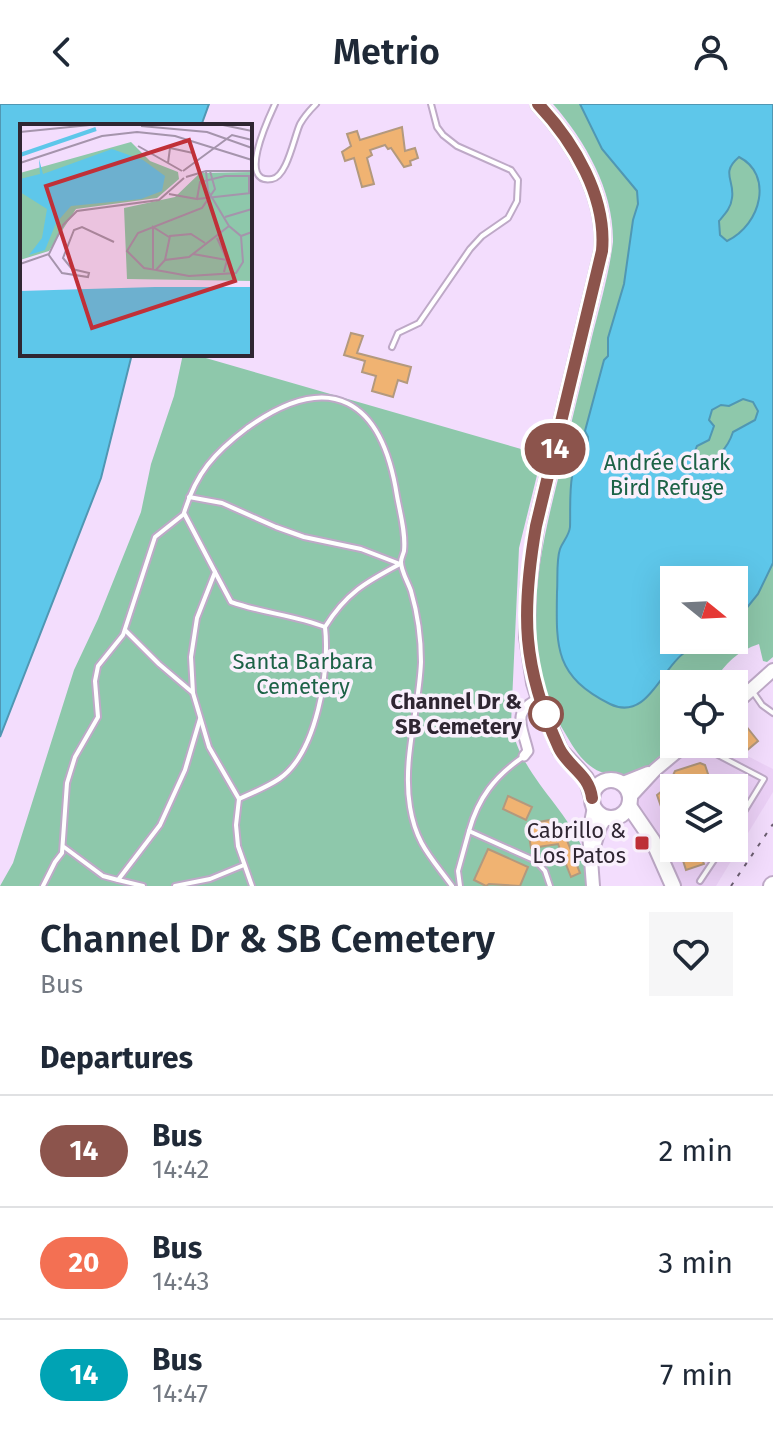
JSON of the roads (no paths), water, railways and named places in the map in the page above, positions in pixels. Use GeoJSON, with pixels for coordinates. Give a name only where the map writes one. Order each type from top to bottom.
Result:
{"type":"FeatureCollection","features":[{"type":"Feature","properties":{"kind":"main road"},"geometry":{"type":"LineString","coordinates":[[538,104],[554,122],[592,187],[601,213],[603,240],[530,559],[527,637],[534,683],[560,750],[586,778],[593,802],[609,818],[631,825],[658,855]]}},
{"type":"Feature","properties":{"kind":"main road"},"geometry":{"type":"LineString","coordinates":[[748,693],[773,670]]}},
{"type":"Feature","properties":{"kind":"main road"},"geometry":{"type":"LineString","coordinates":[[554,732],[584,766],[623,791],[653,841],[673,886]]}},
{"type":"Feature","properties":{"kind":"main road"},"geometry":{"type":"LineString","coordinates":[[593,886],[593,853],[589,833],[595,787],[623,791],[669,758]]}},
{"type":"Feature","properties":{"kind":"main road"},"geometry":{"type":"LineString","coordinates":[[593,853],[597,835],[609,818],[620,816],[623,791]]}},
{"type":"Feature","properties":{"kind":"street"},"geometry":{"type":"LineString","coordinates":[[524,756],[528,751],[521,724],[523,706],[539,699]]}},
{"type":"Feature","properties":{"kind":"lane"},"geometry":{"type":"LineString","coordinates":[[275,104],[255,163],[258,173],[272,179],[281,174],[300,125],[316,104]]}},
{"type":"Feature","properties":{"kind":"lane"},"geometry":{"type":"LineString","coordinates":[[392,347],[398,333],[419,323],[470,249],[482,236],[508,218],[517,201],[518,180],[511,170],[457,146],[443,135],[437,127],[431,104]]}},
{"type":"Feature","properties":{"kind":"lane"},"geometry":{"type":"LineString","coordinates":[[43,886],[63,847],[67,783],[75,757],[98,717],[95,681],[98,666],[123,635],[155,537],[184,513],[191,488],[215,453],[250,426],[285,406],[306,398],[326,397],[346,402],[368,418],[386,449],[395,482],[404,549],[400,564],[420,624],[421,664],[408,773],[410,805],[417,836],[452,886]]}},
{"type":"Feature","properties":{"kind":"lane"},"geometry":{"type":"LineString","coordinates":[[189,497],[222,503],[304,537],[361,549],[400,564]]}},
{"type":"Feature","properties":{"kind":"lane"},"geometry":{"type":"LineString","coordinates":[[184,513],[231,602],[325,627]]}},
{"type":"Feature","properties":{"kind":"lane"},"geometry":{"type":"LineString","coordinates":[[239,799],[280,779],[292,767],[307,742],[323,689],[325,627],[338,607],[353,591],[400,564]]}},
{"type":"Feature","properties":{"kind":"lane"},"geometry":{"type":"LineString","coordinates":[[215,572],[197,618],[191,657],[193,693],[209,747],[239,799],[236,825],[244,865],[252,886]]}},
{"type":"Feature","properties":{"kind":"lane"},"geometry":{"type":"LineString","coordinates":[[124,629],[193,693]]}},
{"type":"Feature","properties":{"kind":"lane"},"geometry":{"type":"LineString","coordinates":[[751,690],[762,705],[773,713]]}},
{"type":"Feature","properties":{"kind":"lane"},"geometry":{"type":"LineString","coordinates":[[118,880],[160,825],[185,770],[201,716]]}},
{"type":"Feature","properties":{"kind":"lane"},"geometry":{"type":"LineString","coordinates":[[460,886],[458,871],[474,812],[501,773],[524,756]]}},
{"type":"Feature","properties":{"kind":"lane"},"geometry":{"type":"LineString","coordinates":[[724,758],[764,779],[748,805]]}},
{"type":"Feature","properties":{"kind":"lane"},"geometry":{"type":"LineString","coordinates":[[469,831],[536,861],[545,871],[550,886]]}},
{"type":"Feature","properties":{"kind":"lane"},"geometry":{"type":"LineString","coordinates":[[63,847],[103,876],[143,886]]}},
{"type":"Feature","properties":{"kind":"lane"},"geometry":{"type":"LineString","coordinates":[[700,881],[713,862]]}},
{"type":"Feature","properties":{"kind":"lane"},"geometry":{"type":"LineString","coordinates":[[175,886],[210,879],[244,865]]}},
{"type":"Feature","properties":{"kind":"water"},"geometry":{"type":"Polygon","coordinates":[[[0,104],[209,104],[202,124],[20,124],[20,356],[132,356],[101,478],[0,737],[0,104]]]}},
{"type":"Feature","properties":{"kind":"water","name":"Andrée Clark Bird Refuge"},"geometry":{"type":"Polygon","coordinates":[[[580,104],[773,104],[773,563],[758,594],[748,606],[748,566],[660,566],[660,654],[683,654],[669,670],[660,670],[660,681],[644,700],[623,708],[610,704],[578,683],[562,659],[557,630],[558,559],[570,527],[573,472],[581,453],[588,446],[585,431],[604,360],[608,356],[608,338],[624,284],[638,204],[637,191],[602,149],[580,104]],[[739,157],[730,168],[730,205],[719,221],[720,235],[727,241],[748,223],[759,199],[756,175],[750,165],[739,157]],[[743,399],[712,410],[709,420],[714,426],[709,440],[697,446],[693,456],[701,464],[721,452],[733,432],[755,420],[758,411],[753,402],[743,399]]]}},
{"type":"Feature","properties":{"kind":"railway"},"geometry":{"type":"LineString","coordinates":[[731,886],[773,824]]}},
{"type":"Feature","properties":{"kind":"place","name":"Channel Dr & SB Cemetery"},"geometry":{"type":"Point","coordinates":[546,714]}},
{"type":"Feature","properties":{"kind":"place","name":"Cabrillo & Los Patos"},"geometry":{"type":"Point","coordinates":[642,843]}},
{"type":"Feature","properties":{"kind":"park label","name":"Santa Barbara Cemetery"},"geometry":{"type":"Point","coordinates":[303,674]}}]}
